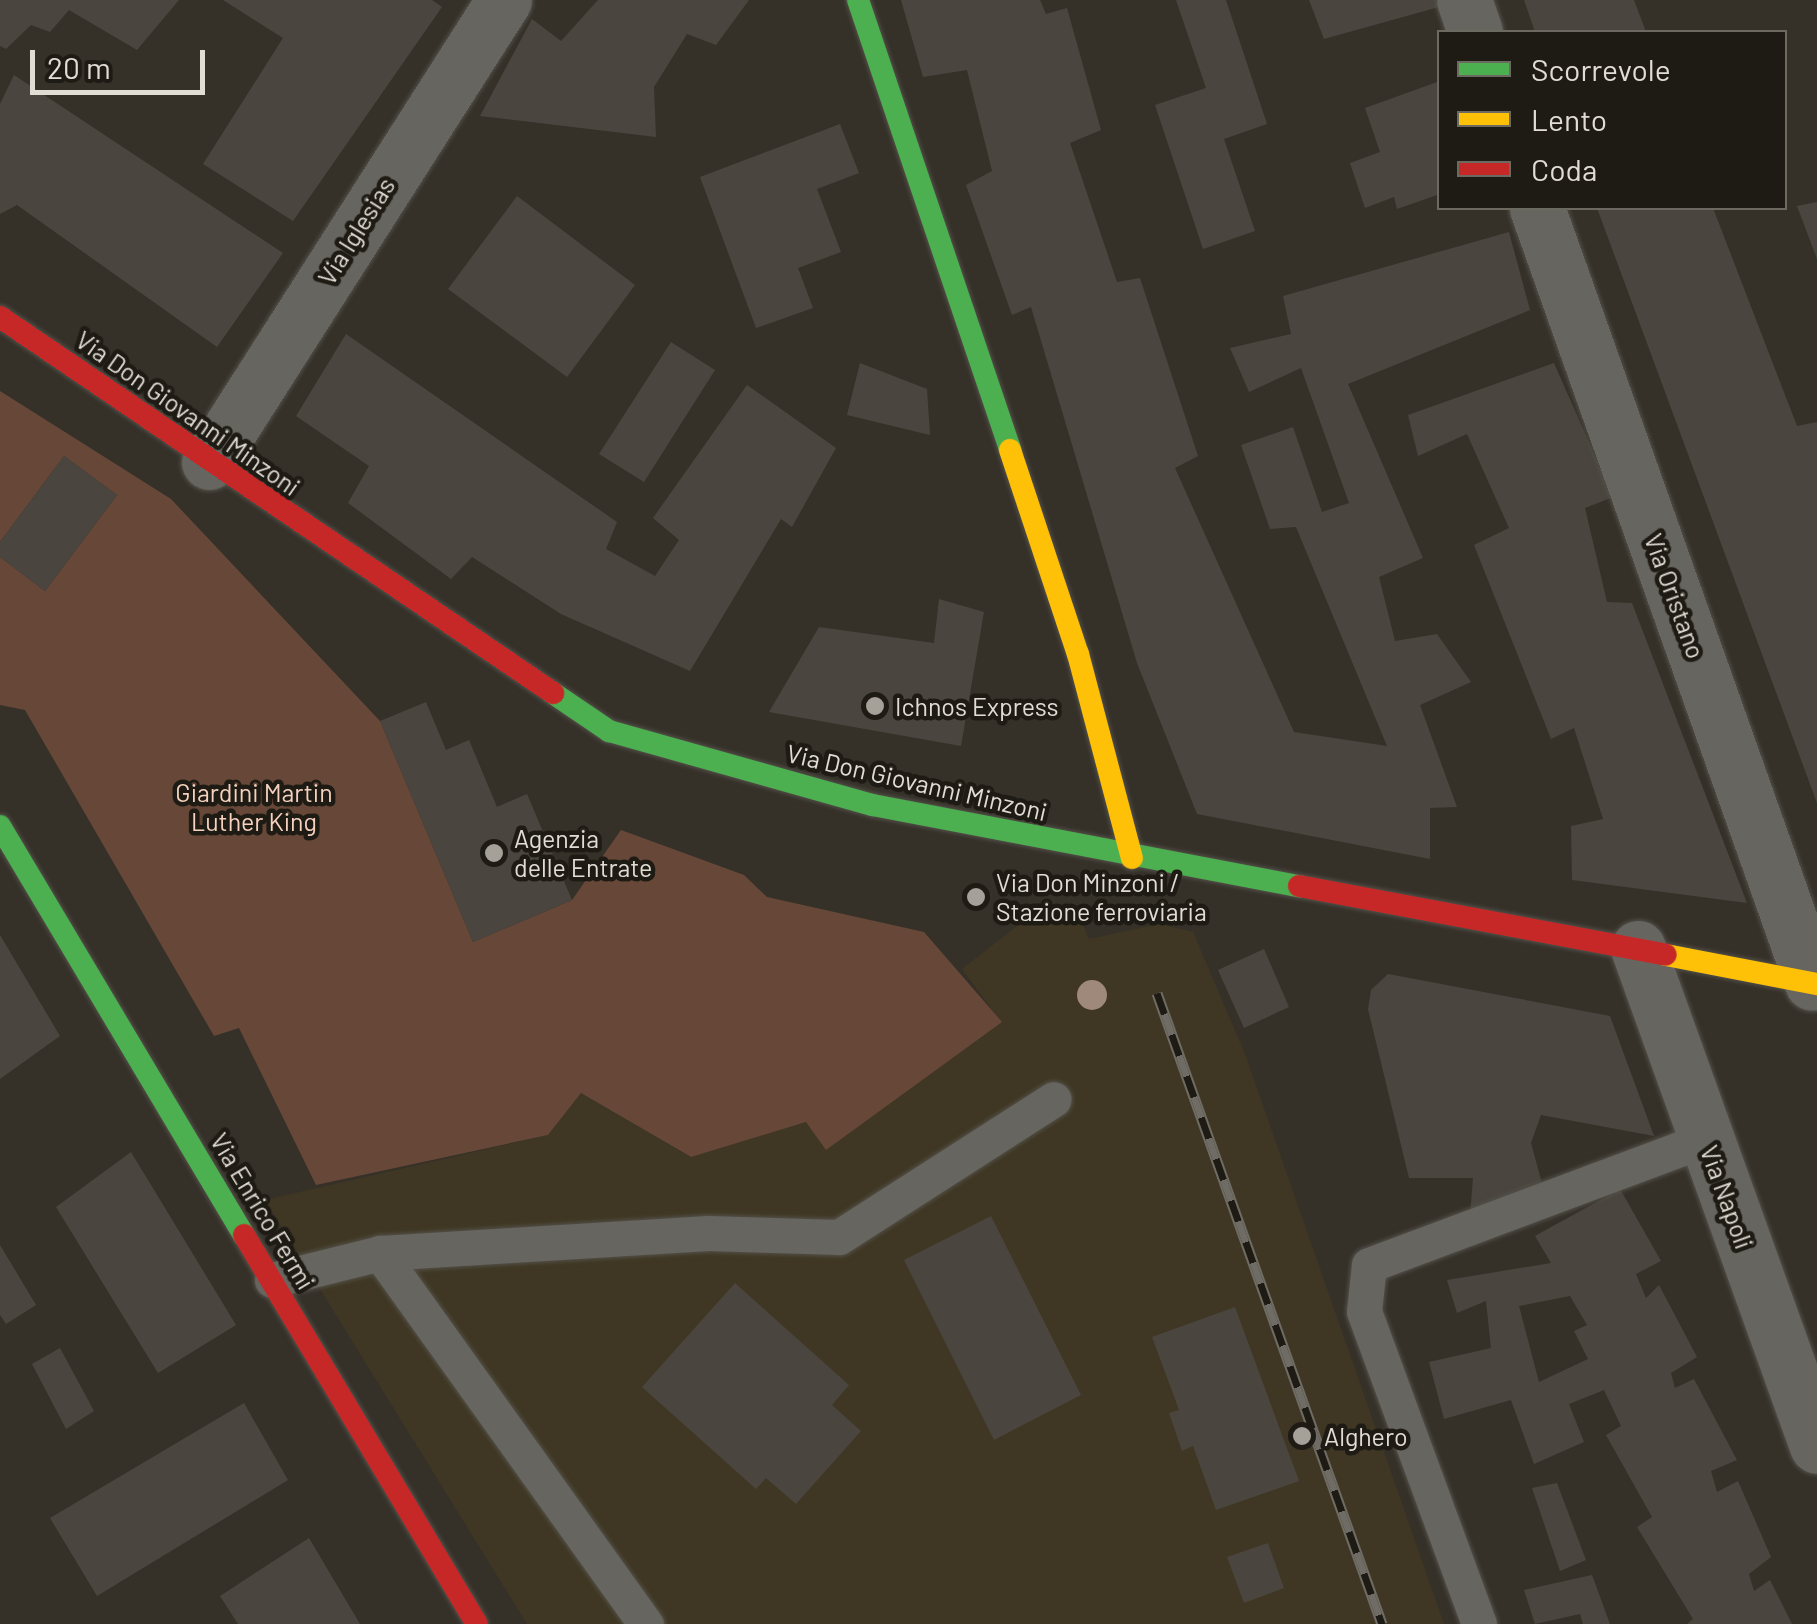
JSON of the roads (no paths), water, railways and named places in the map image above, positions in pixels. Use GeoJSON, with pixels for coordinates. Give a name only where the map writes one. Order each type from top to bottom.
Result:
{"type":"FeatureCollection","features":[{"type":"Feature","properties":{"kind":"main road"},"geometry":{"type":"LineString","coordinates":[[858,0],[1078,654],[1132,858]]}},
{"type":"Feature","properties":{"kind":"main road","name":"Via Don Giovanni Minzoni"},"geometry":{"type":"LineString","coordinates":[[2,318],[609,731],[873,806],[1132,858],[1638,948],[1815,984]]}},
{"type":"Feature","properties":{"kind":"main road","name":"Via Enrico Fermi"},"geometry":{"type":"LineString","coordinates":[[0,826],[478,1624]]}},
{"type":"Feature","properties":{"kind":"street"},"geometry":{"type":"LineString","coordinates":[[1464,0],[1474,30]]}},
{"type":"Feature","properties":{"kind":"street","name":"Via Iglesias"},"geometry":{"type":"LineString","coordinates":[[209,462],[493,4]]}},
{"type":"Feature","properties":{"kind":"street","name":"Via Oristano"},"geometry":{"type":"LineString","coordinates":[[1538,210],[1815,984]]}},
{"type":"Feature","properties":{"kind":"street","name":"Via Napoli"},"geometry":{"type":"LineString","coordinates":[[1638,948],[1817,1446]]}},
{"type":"Feature","properties":{"kind":"lane"},"geometry":{"type":"LineString","coordinates":[[272,1280],[380,1253],[708,1233],[839,1237],[1054,1100]]}},
{"type":"Feature","properties":{"kind":"lane"},"geometry":{"type":"LineString","coordinates":[[1479,1624],[1364,1311],[1370,1265],[1706,1139]]}},
{"type":"Feature","properties":{"kind":"lane"},"geometry":{"type":"LineString","coordinates":[[380,1253],[646,1624]]}},
{"type":"Feature","properties":{"kind":"railway"},"geometry":{"type":"LineString","coordinates":[[1157,993],[1382,1624]]}},
{"type":"Feature","properties":{"kind":"place","name":"Ichnos Express"},"geometry":{"type":"Point","coordinates":[875,706]}},
{"type":"Feature","properties":{"kind":"place","name":"Agenzia delle Entrate"},"geometry":{"type":"Point","coordinates":[494,853]}},
{"type":"Feature","properties":{"kind":"place","name":"Via Don Minzoni / Stazione ferroviaria"},"geometry":{"type":"Point","coordinates":[976,897]}},
{"type":"Feature","properties":{"kind":"place","name":"Alghero"},"geometry":{"type":"Point","coordinates":[1302,1436]}},
{"type":"Feature","properties":{"kind":"park label","name":"Giardini Martin Luther King"},"geometry":{"type":"Point","coordinates":[254,808]}}]}
